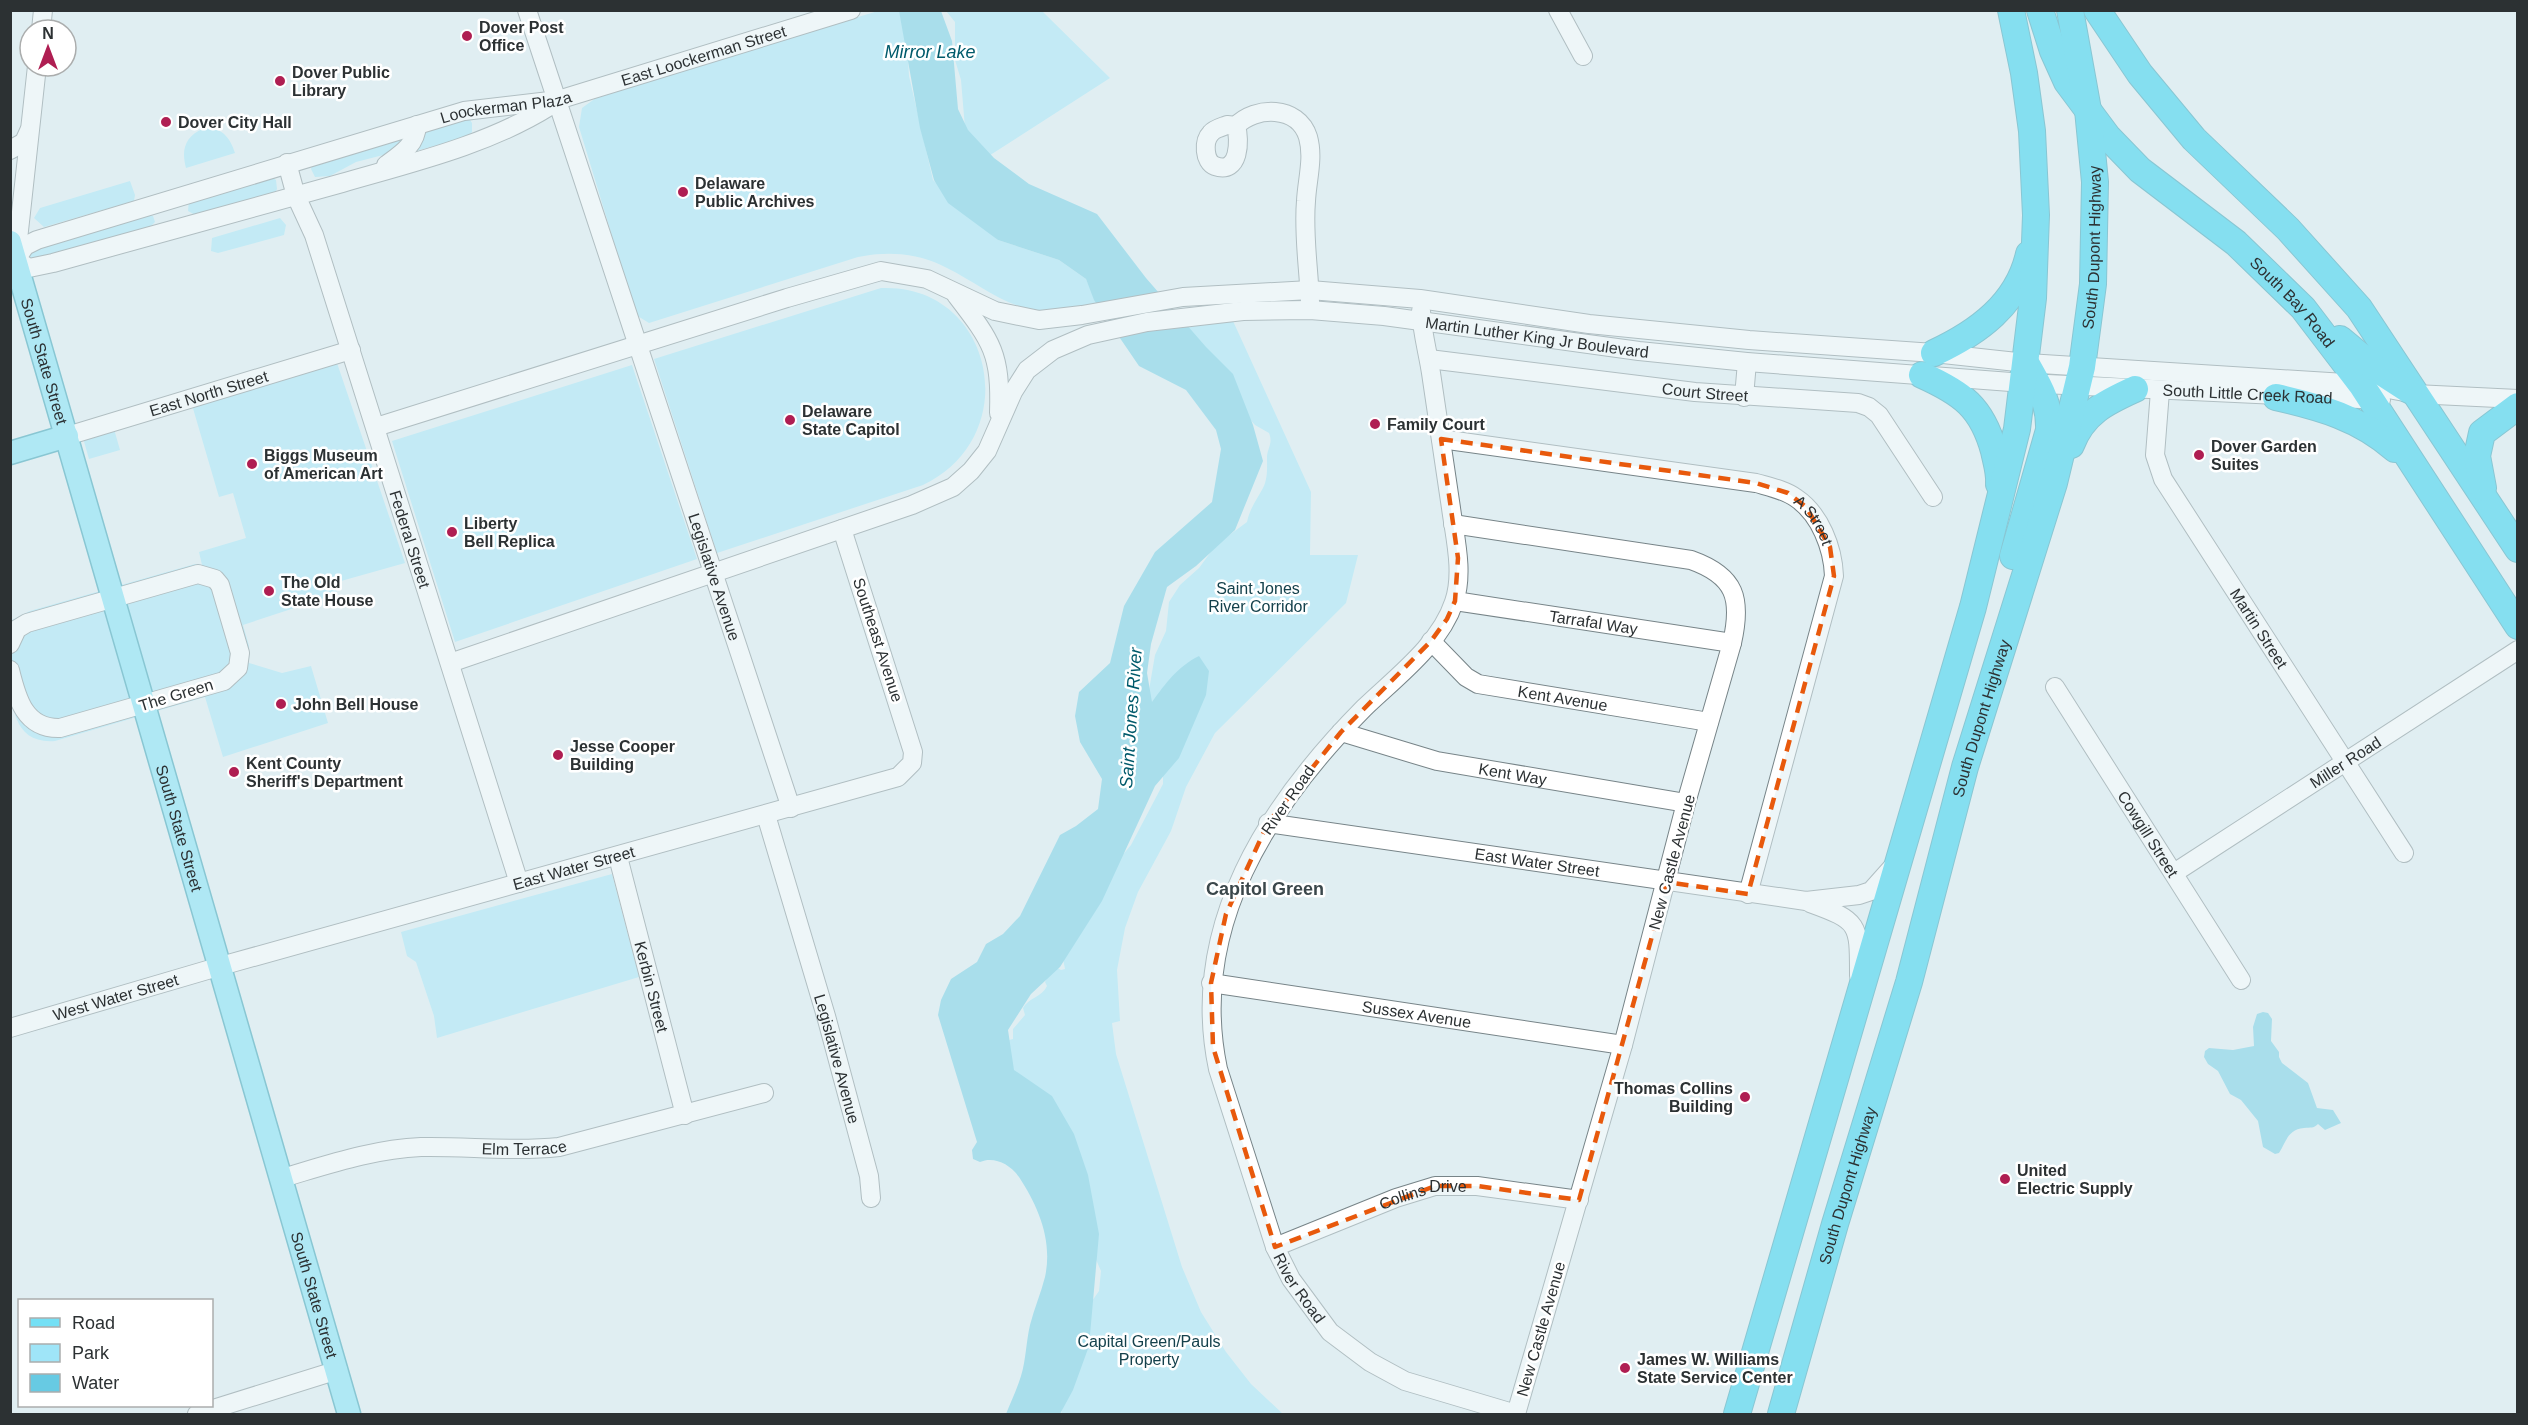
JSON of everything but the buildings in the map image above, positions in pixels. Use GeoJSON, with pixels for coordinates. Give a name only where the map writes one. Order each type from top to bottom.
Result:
{"type":"FeatureCollection","features":[{"type":"Feature","properties":{"kind":"highway"},"geometry":{"type":"LineString","coordinates":[[1737,1414],[1998,513],[2029,377],[2036,215],[2032,131],[2024,73],[2011,10]]}},
{"type":"Feature","properties":{"kind":"highway","name":"South Bay Road"},"geometry":{"type":"LineString","coordinates":[[2040,10],[2053,51],[2067,82],[2108,136],[2140,170],[2236,243],[2303,308],[2367,393],[2517,626]]}},
{"type":"Feature","properties":{"kind":"highway","name":"South Dupont Highway"},"geometry":{"type":"LineString","coordinates":[[1781,1414],[1834,1224],[1909,982],[1965,767],[2047,507],[2080,376],[2093,284],[2095,182],[2088,110],[2070,10]]}},
{"type":"Feature","properties":{"kind":"highway"},"geometry":{"type":"LineString","coordinates":[[2097,10],[2140,74],[2194,139],[2288,229],[2359,308],[2517,549]]}},
{"type":"Feature","properties":{"kind":"highway"},"geometry":{"type":"LineString","coordinates":[[1998,513],[2000,478],[1989,432],[1982,420],[1961,396],[1928,364],[1987,322],[2005,303],[2028,258],[2036,215]]}},
{"type":"Feature","properties":{"kind":"highway"},"geometry":{"type":"LineString","coordinates":[[2303,308],[2375,368],[2415,394]]}},
{"type":"Feature","properties":{"kind":"highway"},"geometry":{"type":"LineString","coordinates":[[1965,767],[1991,635],[2049,430],[2050,413],[2029,377]]}},
{"type":"Feature","properties":{"kind":"highway"},"geometry":{"type":"LineString","coordinates":[[2047,507],[2074,437],[2085,417],[2105,402],[2135,389]]}},
{"type":"Feature","properties":{"kind":"highway"},"geometry":{"type":"LineString","coordinates":[[2276,397],[2324,408],[2362,424],[2414,467]]}},
{"type":"Feature","properties":{"kind":"highway"},"geometry":{"type":"LineString","coordinates":[[2486,500],[2478,446],[2482,433],[2517,406]]}},
{"type":"Feature","properties":{"kind":"main road","name":"South State Street"},"geometry":{"type":"LineString","coordinates":[[12,254],[146,704],[350,1414]]}},
{"type":"Feature","properties":{"kind":"main road"},"geometry":{"type":"LineString","coordinates":[[10,453],[67,436]]}},
{"type":"Feature","properties":{"kind":"street","name":"Legislative Avenue"},"geometry":{"type":"LineString","coordinates":[[527,10],[791,808]]}},
{"type":"Feature","properties":{"kind":"street","name":"East Loockerman Street"},"geometry":{"type":"LineString","coordinates":[[558,100],[851,10]]}},
{"type":"Feature","properties":{"kind":"street"},"geometry":{"type":"LineString","coordinates":[[1558,10],[1583,56]]}},
{"type":"Feature","properties":{"kind":"street"},"geometry":{"type":"LineString","coordinates":[[12,254],[36,78]]}},
{"type":"Feature","properties":{"kind":"street","name":"Loockerman Plaza"},"geometry":{"type":"LineString","coordinates":[[558,100],[536,114],[466,145],[297,196],[35,267],[29,268],[12,254],[37,240],[464,111],[558,100]]}},
{"type":"Feature","properties":{"kind":"street"},"geometry":{"type":"LineString","coordinates":[[1236,126],[1253,113],[1276,111],[1298,124],[1307,135],[1310,167],[1305,201],[1305,237],[1311,310]]}},
{"type":"Feature","properties":{"kind":"street"},"geometry":{"type":"LineString","coordinates":[[375,174],[405,150],[417,136],[417,125]]}},
{"type":"Feature","properties":{"kind":"street"},"geometry":{"type":"LineString","coordinates":[[10,150],[24,142],[29,131]]}},
{"type":"Feature","properties":{"kind":"street","name":"Federal Street"},"geometry":{"type":"LineString","coordinates":[[286,163],[314,235],[519,883]]}},
{"type":"Feature","properties":{"kind":"street","name":"Martin Luther King Jr Boulevard"},"geometry":{"type":"LineString","coordinates":[[376,427],[881,271],[927,279],[995,311],[1018,317],[1059,319],[1183,297],[1310,290],[1420,299],[1601,326],[1749,340],[2029,377]]}},
{"type":"Feature","properties":{"kind":"street"},"geometry":{"type":"LineString","coordinates":[[450,663],[912,505],[953,487],[971,471],[987,451],[999,421],[999,368],[993,349],[982,329],[954,292]]}},
{"type":"Feature","properties":{"kind":"street","name":"River Road"},"geometry":{"type":"LineString","coordinates":[[1420,299],[1453,524],[1458,577],[1455,601],[1447,619],[1431,641],[1341,732],[1268,823],[1226,914],[1216,948],[1211,983],[1213,1047],[1275,1247],[1307,1304],[1330,1332],[1370,1362],[1405,1381],[1516,1414]]}},
{"type":"Feature","properties":{"kind":"street","name":"Martin Luther King Jr Boulevard"},"geometry":{"type":"LineString","coordinates":[[999,421],[1027,370],[1053,350],[1088,335],[1186,316],[1311,310],[1422,321],[1639,351],[1747,362],[1928,364],[2029,377]]}},
{"type":"Feature","properties":{"kind":"street","name":"East North Street"},"geometry":{"type":"LineString","coordinates":[[67,436],[351,350]]}},
{"type":"Feature","properties":{"kind":"street","name":"Court Street"},"geometry":{"type":"LineString","coordinates":[[1429,359],[1744,397],[1858,403],[1869,407],[1879,415],[1933,497]]}},
{"type":"Feature","properties":{"kind":"street"},"geometry":{"type":"LineString","coordinates":[[1744,397],[1747,362]]}},
{"type":"Feature","properties":{"kind":"street"},"geometry":{"type":"LineString","coordinates":[[2029,377],[2080,376]]}},
{"type":"Feature","properties":{"kind":"street","name":"South Little Creek Road"},"geometry":{"type":"LineString","coordinates":[[2080,376],[2135,389],[2160,391],[2276,397],[2367,393]]}},
{"type":"Feature","properties":{"kind":"street","name":"South Little Creek Road"},"geometry":{"type":"LineString","coordinates":[[2080,376],[2367,393],[2517,399]]}},
{"type":"Feature","properties":{"kind":"street","name":"Martin Street"},"geometry":{"type":"LineString","coordinates":[[2160,391],[2155,454],[2163,479],[2404,853]]}},
{"type":"Feature","properties":{"kind":"street","name":"A Street"},"geometry":{"type":"LineString","coordinates":[[1441,439],[1756,483],[1797,499],[1816,522],[1830,547],[1834,576],[1748,894]]}},
{"type":"Feature","properties":{"kind":"street","name":"New Castle Avenue"},"geometry":{"type":"LineString","coordinates":[[1453,524],[1691,560],[1707,565],[1719,573],[1734,592],[1738,620],[1686,803],[1623,1045],[1516,1414]]}},
{"type":"Feature","properties":{"kind":"street","name":"Southeast Avenue"},"geometry":{"type":"LineString","coordinates":[[842,529],[913,752]]}},
{"type":"Feature","properties":{"kind":"street","name":"The Green"},"geometry":{"type":"LineString","coordinates":[[10,644],[17,629],[27,623],[198,574],[215,579],[220,585],[240,653],[238,668],[224,681],[60,728],[49,729],[29,718],[12,681]]}},
{"type":"Feature","properties":{"kind":"street","name":"Tarrafal Way"},"geometry":{"type":"LineString","coordinates":[[1455,601],[1732,643]]}},
{"type":"Feature","properties":{"kind":"street","name":"Kent Avenue"},"geometry":{"type":"LineString","coordinates":[[1431,641],[1466,677],[1492,688],[1709,723]]}},
{"type":"Feature","properties":{"kind":"street","name":"Miller Road"},"geometry":{"type":"LineString","coordinates":[[2174,873],[2517,650]]}},
{"type":"Feature","properties":{"kind":"street","name":"Cowgill Street"},"geometry":{"type":"LineString","coordinates":[[2055,687],[2241,980]]}},
{"type":"Feature","properties":{"kind":"street","name":"Kent Way"},"geometry":{"type":"LineString","coordinates":[[1341,732],[1437,760],[1686,803]]}},
{"type":"Feature","properties":{"kind":"street","name":"East Water Street"},"geometry":{"type":"LineString","coordinates":[[220,966],[618,857],[898,777],[912,764],[913,752]]}},
{"type":"Feature","properties":{"kind":"street","name":"Legislative Avenue"},"geometry":{"type":"LineString","coordinates":[[766,815],[826,1016],[869,1176],[871,1198]]}},
{"type":"Feature","properties":{"kind":"street","name":"East Water Street"},"geometry":{"type":"LineString","coordinates":[[1268,823],[1806,901],[1860,895],[1871,891],[1899,859]]}},
{"type":"Feature","properties":{"kind":"street","name":"Kerbin Street"},"geometry":{"type":"LineString","coordinates":[[618,857],[685,1115]]}},
{"type":"Feature","properties":{"kind":"street","name":"East Water Street"},"geometry":{"type":"LineString","coordinates":[[1806,901],[1840,914],[1853,924],[1858,937],[1859,996]]}},
{"type":"Feature","properties":{"kind":"street","name":"West Water Street"},"geometry":{"type":"LineString","coordinates":[[10,1028],[220,966]]}},
{"type":"Feature","properties":{"kind":"street","name":"Sussex Avenue"},"geometry":{"type":"LineString","coordinates":[[1211,983],[1623,1045]]}},
{"type":"Feature","properties":{"kind":"street","name":"Elm Terrace"},"geometry":{"type":"LineString","coordinates":[[282,1178],[387,1150],[421,1147],[528,1150],[559,1147],[764,1093]]}},
{"type":"Feature","properties":{"kind":"street","name":"Collins Drive"},"geometry":{"type":"LineString","coordinates":[[1275,1247],[1395,1198],[1435,1186],[1477,1186],[1579,1200]]}},
{"type":"Feature","properties":{"kind":"street"},"geometry":{"type":"LineString","coordinates":[[197,1414],[338,1371]]}},
{"type":"Feature","properties":{"kind":"highlighted area"},"geometry":{"type":"Polygon","coordinates":[[[1441,439],[1756,483],[1788,493],[1806,507],[1830,547],[1834,576],[1748,894],[1667,882],[1579,1200],[1477,1186],[1435,1186],[1275,1247],[1213,1047],[1211,983],[1226,914],[1268,823],[1341,732],[1431,641],[1447,619],[1455,601],[1458,558],[1441,439]]]}},
{"type":"Feature","properties":{"kind":"green space"},"geometry":{"type":"Polygon","coordinates":[[[878,11],[899,11],[907,43],[909,76],[933,180],[998,240],[1059,260],[1086,279],[1097,304],[1059,312],[1033,310],[1007,301],[937,263],[915,256],[881,254],[858,257],[649,323],[636,315],[579,127],[582,108],[600,95],[878,11]]]}},
{"type":"Feature","properties":{"kind":"green space"},"geometry":{"type":"Polygon","coordinates":[[[946,11],[1042,11],[1110,78],[984,159],[965,128],[961,80],[955,60],[955,22],[946,11]]]}},
{"type":"Feature","properties":{"kind":"green space"},"geometry":{"type":"Polygon","coordinates":[[[468,117],[472,123],[472,132],[467,137],[416,151],[422,131],[468,117]]]}},
{"type":"Feature","properties":{"kind":"green space"},"geometry":{"type":"Polygon","coordinates":[[[203,129],[215,129],[224,134],[235,153],[186,168],[184,150],[186,144],[192,136],[203,129]]]}},
{"type":"Feature","properties":{"kind":"green space"},"geometry":{"type":"Polygon","coordinates":[[[402,134],[406,140],[391,153],[356,162],[330,176],[315,177],[311,169],[313,163],[402,134]]]}},
{"type":"Feature","properties":{"kind":"green space"},"geometry":{"type":"Polygon","coordinates":[[[270,176],[276,180],[277,189],[274,195],[197,216],[188,211],[189,200],[270,176]]]}},
{"type":"Feature","properties":{"kind":"green space"},"geometry":{"type":"Polygon","coordinates":[[[130,181],[135,195],[134,201],[44,227],[34,218],[40,208],[130,181]]]}},
{"type":"Feature","properties":{"kind":"green space"},"geometry":{"type":"Polygon","coordinates":[[[143,215],[153,216],[155,222],[150,227],[34,262],[29,260],[27,254],[30,250],[143,215]]]}},
{"type":"Feature","properties":{"kind":"green space"},"geometry":{"type":"Polygon","coordinates":[[[280,218],[286,225],[284,235],[218,253],[211,251],[212,238],[280,218]]]}},
{"type":"Feature","properties":{"kind":"green space"},"geometry":{"type":"Polygon","coordinates":[[[881,288],[919,293],[950,310],[971,335],[983,366],[985,400],[976,433],[955,462],[923,485],[717,553],[654,359],[881,288]]]}},
{"type":"Feature","properties":{"kind":"green space"},"geometry":{"type":"Polygon","coordinates":[[[1233,321],[1311,492],[1310,555],[1358,555],[1346,603],[1215,733],[1186,787],[1171,831],[1138,892],[1125,928],[1117,970],[1120,1021],[1112,1023],[1116,1054],[1182,1267],[1201,1312],[1226,1352],[1251,1384],[1283,1414],[1061,1414],[1092,1301],[1099,1291],[1101,1271],[1001,1042],[1013,1039],[1013,1029],[1025,1015],[1023,1008],[1045,990],[1047,986],[1045,982],[1054,966],[1061,970],[1065,969],[1061,949],[1070,950],[1090,919],[1090,894],[1131,845],[1163,784],[1163,771],[1148,696],[1155,655],[1166,631],[1169,602],[1180,585],[1199,568],[1216,545],[1247,522],[1265,484],[1269,433],[1255,425],[1197,362],[1183,326],[1233,321]]]}},
{"type":"Feature","properties":{"kind":"green space"},"geometry":{"type":"Polygon","coordinates":[[[337,363],[405,563],[334,583],[337,594],[243,625],[249,646],[249,663],[282,673],[311,666],[328,723],[223,757],[205,697],[55,741],[39,740],[27,734],[20,725],[12,699],[10,633],[12,620],[30,611],[195,564],[202,565],[199,552],[246,538],[233,493],[219,497],[192,405],[337,363]]]}},
{"type":"Feature","properties":{"kind":"green space"},"geometry":{"type":"Polygon","coordinates":[[[632,365],[697,559],[455,642],[392,441],[632,365]]]}},
{"type":"Feature","properties":{"kind":"green space"},"geometry":{"type":"Polygon","coordinates":[[[114,429],[120,450],[89,459],[83,438],[114,429]]]}},
{"type":"Feature","properties":{"kind":"green space"},"geometry":{"type":"Polygon","coordinates":[[[612,874],[639,977],[437,1038],[434,1016],[416,962],[407,956],[401,932],[612,874]]]}},
{"type":"Feature","properties":{"kind":"water"},"geometry":{"type":"Polygon","coordinates":[[[899,11],[941,11],[952,41],[958,109],[968,130],[994,158],[1029,184],[1097,214],[1146,278],[1206,347],[1233,374],[1253,425],[1263,461],[1235,530],[1196,566],[1167,587],[1151,644],[1147,673],[1152,702],[1178,670],[1191,660],[1199,656],[1209,671],[1206,695],[1179,758],[1155,786],[1102,901],[1060,967],[1031,994],[1008,1030],[1014,1070],[1052,1096],[1074,1134],[1088,1175],[1099,1234],[1089,1346],[1073,1390],[1060,1414],[1006,1414],[1021,1376],[1030,1325],[1045,1277],[1047,1250],[1045,1237],[1038,1212],[1015,1172],[1001,1162],[985,1160],[980,1162],[973,1159],[972,1150],[977,1142],[938,1015],[941,1000],[951,979],[977,962],[986,944],[1003,934],[1020,916],[1060,835],[1098,809],[1102,779],[1080,742],[1075,716],[1079,692],[1110,663],[1124,606],[1155,552],[1212,502],[1221,449],[1216,430],[1186,390],[1139,366],[1094,300],[1086,279],[1059,260],[998,240],[948,203],[934,180],[920,128],[899,11]]]}},
{"type":"Feature","properties":{"kind":"water"},"geometry":{"type":"Polygon","coordinates":[[[2268,1013],[2272,1019],[2271,1041],[2279,1052],[2282,1063],[2308,1083],[2317,1108],[2333,1110],[2341,1123],[2325,1130],[2318,1124],[2294,1131],[2279,1153],[2275,1154],[2263,1147],[2258,1121],[2241,1100],[2230,1094],[2218,1071],[2208,1064],[2204,1057],[2205,1051],[2209,1048],[2233,1050],[2254,1046],[2253,1027],[2257,1014],[2268,1013]]]}},
{"type":"Feature","properties":{"kind":"place","name":"Dover Post Office"},"geometry":{"type":"Point","coordinates":[467,36]}},
{"type":"Feature","properties":{"kind":"place","name":"Dover Public Library"},"geometry":{"type":"Point","coordinates":[280,81]}},
{"type":"Feature","properties":{"kind":"place","name":"Dover City Hall"},"geometry":{"type":"Point","coordinates":[166,122]}},
{"type":"Feature","properties":{"kind":"place","name":"Delaware Public Archives"},"geometry":{"type":"Point","coordinates":[683,192]}},
{"type":"Feature","properties":{"kind":"place","name":"Delaware State Capitol"},"geometry":{"type":"Point","coordinates":[790,420]}},
{"type":"Feature","properties":{"kind":"place","name":"Family Court"},"geometry":{"type":"Point","coordinates":[1375,424]}},
{"type":"Feature","properties":{"kind":"place","name":"Dover Garden Suites"},"geometry":{"type":"Point","coordinates":[2199,455]}},
{"type":"Feature","properties":{"kind":"place","name":"Biggs Museum of American Art"},"geometry":{"type":"Point","coordinates":[252,464]}},
{"type":"Feature","properties":{"kind":"place","name":"Liberty Bell Replica"},"geometry":{"type":"Point","coordinates":[452,532]}},
{"type":"Feature","properties":{"kind":"place","name":"The Old State House"},"geometry":{"type":"Point","coordinates":[269,591]}},
{"type":"Feature","properties":{"kind":"place","name":"John Bell House"},"geometry":{"type":"Point","coordinates":[281,704]}},
{"type":"Feature","properties":{"kind":"place","name":"Jesse Cooper Building"},"geometry":{"type":"Point","coordinates":[558,755]}},
{"type":"Feature","properties":{"kind":"place","name":"Kent County Sheriff's Department"},"geometry":{"type":"Point","coordinates":[234,772]}},
{"type":"Feature","properties":{"kind":"place","name":"Thomas Collins Building"},"geometry":{"type":"Point","coordinates":[1745,1097]}},
{"type":"Feature","properties":{"kind":"place","name":"United Electric Supply"},"geometry":{"type":"Point","coordinates":[2005,1179]}},
{"type":"Feature","properties":{"kind":"place","name":"James W. Williams State Service Center"},"geometry":{"type":"Point","coordinates":[1625,1368]}},
{"type":"Feature","properties":{"kind":"district","name":"Capitol Green"},"geometry":{"type":"Point","coordinates":[1265,889]}},
{"type":"Feature","properties":{"kind":"water label","name":"Mirror Lake"},"geometry":{"type":"Point","coordinates":[930,52]}},
{"type":"Feature","properties":{"kind":"water label","name":"Saint Jones River"},"geometry":{"type":"Point","coordinates":[1131,718]}},
{"type":"Feature","properties":{"kind":"park label","name":"Saint Jones River Corridor"},"geometry":{"type":"Point","coordinates":[1258,597]}},
{"type":"Feature","properties":{"kind":"park label","name":"Capital Green/Pauls Property"},"geometry":{"type":"Point","coordinates":[1149,1350]}}]}
